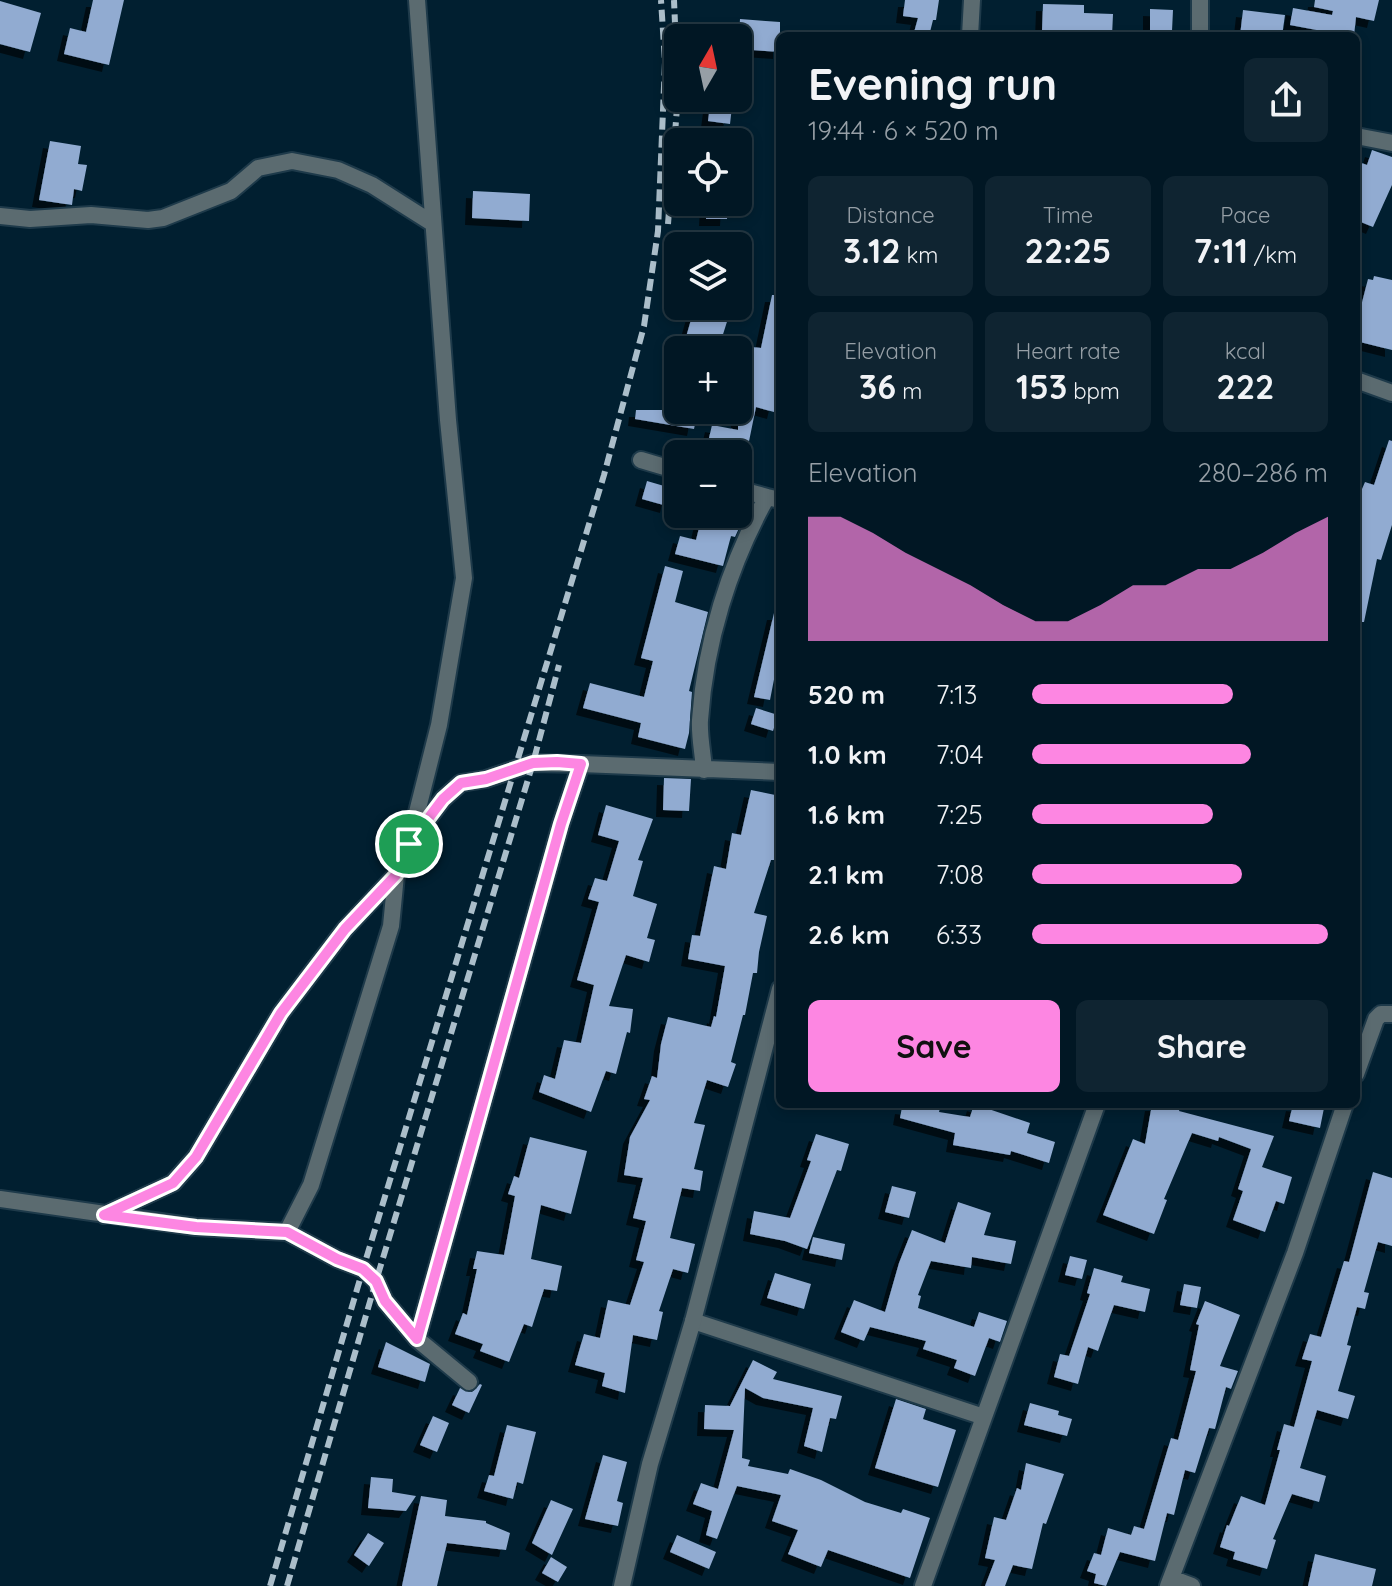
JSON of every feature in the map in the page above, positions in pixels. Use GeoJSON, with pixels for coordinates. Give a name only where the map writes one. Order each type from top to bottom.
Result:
{"type":"FeatureCollection","features":[{"type":"Feature","properties":{"kind":"street"},"geometry":{"type":"LineString","coordinates":[[287,1232],[311,1185],[391,926],[396,875],[409,844],[439,725],[464,578],[448,420],[417,0]]}},
{"type":"Feature","properties":{"kind":"street"},"geometry":{"type":"LineString","coordinates":[[970,32],[972,0]]}},
{"type":"Feature","properties":{"kind":"street"},"geometry":{"type":"LineString","coordinates":[[1200,0],[1200,32]]}},
{"type":"Feature","properties":{"kind":"street"},"geometry":{"type":"LineString","coordinates":[[1360,137],[1392,143]]}},
{"type":"Feature","properties":{"kind":"street"},"geometry":{"type":"LineString","coordinates":[[0,216],[30,219],[91,215],[148,220],[163,218],[231,191],[258,168],[292,161],[338,170],[372,185],[432,223]]}},
{"type":"Feature","properties":{"kind":"street"},"geometry":{"type":"LineString","coordinates":[[1360,383],[1392,393]]}},
{"type":"Feature","properties":{"kind":"street"},"geometry":{"type":"LineString","coordinates":[[641,460],[664,467]]}},
{"type":"Feature","properties":{"kind":"street"},"geometry":{"type":"LineString","coordinates":[[704,770],[700,723],[711,644],[733,568],[747,533],[774,499],[752,493]]}},
{"type":"Feature","properties":{"kind":"street"},"geometry":{"type":"LineString","coordinates":[[409,844],[443,799],[461,783],[486,779],[533,763],[776,772]]}},
{"type":"Feature","properties":{"kind":"street"},"geometry":{"type":"LineString","coordinates":[[417,1339],[561,824],[581,764]]}},
{"type":"Feature","properties":{"kind":"street"},"geometry":{"type":"LineString","coordinates":[[104,1215],[173,1183],[196,1157],[281,1013],[345,929],[396,875]]}},
{"type":"Feature","properties":{"kind":"street"},"geometry":{"type":"LineString","coordinates":[[622,1586],[650,1464],[693,1321],[776,1004]]}},
{"type":"Feature","properties":{"kind":"street"},"geometry":{"type":"LineString","coordinates":[[1360,1063],[1376,1019],[1381,1014],[1392,1014]]}},
{"type":"Feature","properties":{"kind":"street"},"geometry":{"type":"LineString","coordinates":[[923,1586],[1096,1108]]}},
{"type":"Feature","properties":{"kind":"street"},"geometry":{"type":"LineString","coordinates":[[1192,1586],[1170,1582],[1295,1253],[1344,1108]]}},
{"type":"Feature","properties":{"kind":"street"},"geometry":{"type":"LineString","coordinates":[[0,1199],[196,1227],[287,1232],[363,1269],[376,1281],[385,1301],[417,1339],[469,1382]]}},
{"type":"Feature","properties":{"kind":"street"},"geometry":{"type":"LineString","coordinates":[[693,1321],[984,1417]]}},
{"type":"Feature","properties":{"kind":"building"},"geometry":{"type":"Polygon","coordinates":[[[93,0],[124,0],[109,65],[64,54],[70,28],[86,32],[93,0]]]}},
{"type":"Feature","properties":{"kind":"building"},"geometry":{"type":"Polygon","coordinates":[[[905,0],[939,0],[936,20],[933,20],[930,32],[914,32],[918,18],[903,16],[905,0]]]}},
{"type":"Feature","properties":{"kind":"building"},"geometry":{"type":"Polygon","coordinates":[[[1315,0],[1379,0],[1374,21],[1356,17],[1354,32],[1322,32],[1290,25],[1293,8],[1332,15],[1333,11],[1314,7],[1315,0]]]}},
{"type":"Feature","properties":{"kind":"building"},"geometry":{"type":"Polygon","coordinates":[[[0,1],[41,13],[30,52],[0,44],[0,1]]]}},
{"type":"Feature","properties":{"kind":"building"},"geometry":{"type":"Polygon","coordinates":[[[1043,4],[1084,5],[1084,13],[1113,14],[1112,32],[1042,31],[1043,4]]]}},
{"type":"Feature","properties":{"kind":"building"},"geometry":{"type":"Polygon","coordinates":[[[1150,9],[1173,10],[1172,31],[1150,30],[1150,9]]]}},
{"type":"Feature","properties":{"kind":"building"},"geometry":{"type":"Polygon","coordinates":[[[1243,10],[1285,15],[1283,32],[1240,32],[1243,10]]]}},
{"type":"Feature","properties":{"kind":"building"},"geometry":{"type":"Polygon","coordinates":[[[740,19],[780,22],[780,32],[776,32],[776,52],[752,50],[752,24],[740,24],[740,19]]]}},
{"type":"Feature","properties":{"kind":"building"},"geometry":{"type":"Polygon","coordinates":[[[709,112],[731,112],[730,124],[708,121],[709,112]]]}},
{"type":"Feature","properties":{"kind":"building"},"geometry":{"type":"Polygon","coordinates":[[[50,141],[81,146],[78,164],[87,165],[82,191],[74,189],[72,205],[39,200],[50,141]]]}},
{"type":"Feature","properties":{"kind":"building"},"geometry":{"type":"Polygon","coordinates":[[[1372,150],[1392,157],[1392,185],[1373,227],[1360,222],[1360,162],[1367,165],[1372,150]]]}},
{"type":"Feature","properties":{"kind":"building"},"geometry":{"type":"Polygon","coordinates":[[[473,191],[530,194],[529,221],[472,218],[473,191]]]}},
{"type":"Feature","properties":{"kind":"building"},"geometry":{"type":"Polygon","coordinates":[[[706,216],[727,216],[727,219],[706,219],[706,216]]]}},
{"type":"Feature","properties":{"kind":"building"},"geometry":{"type":"Polygon","coordinates":[[[1374,276],[1392,280],[1392,350],[1360,342],[1360,310],[1368,279],[1373,280],[1374,276]]]}},
{"type":"Feature","properties":{"kind":"building"},"geometry":{"type":"Polygon","coordinates":[[[772,295],[776,295],[774,412],[756,407],[749,440],[709,440],[712,425],[738,430],[738,424],[752,424],[752,347],[761,348],[772,295]]]}},
{"type":"Feature","properties":{"kind":"building"},"geometry":{"type":"Polygon","coordinates":[[[691,320],[728,320],[722,336],[686,336],[691,320]]]}},
{"type":"Feature","properties":{"kind":"building"},"geometry":{"type":"Polygon","coordinates":[[[636,410],[664,410],[664,424],[635,419],[636,410]]]}},
{"type":"Feature","properties":{"kind":"building"},"geometry":{"type":"Polygon","coordinates":[[[664,424],[695,424],[694,429],[664,424]]]}},
{"type":"Feature","properties":{"kind":"building"},"geometry":{"type":"Polygon","coordinates":[[[1389,440],[1392,441],[1392,525],[1381,560],[1377,559],[1364,622],[1360,622],[1360,494],[1365,482],[1374,485],[1389,440]]]}},
{"type":"Feature","properties":{"kind":"building"},"geometry":{"type":"Polygon","coordinates":[[[647,481],[664,486],[664,505],[642,499],[647,481]]]}},
{"type":"Feature","properties":{"kind":"building"},"geometry":{"type":"Polygon","coordinates":[[[699,528],[739,528],[735,537],[731,536],[723,566],[675,554],[680,536],[696,540],[699,528]]]}},
{"type":"Feature","properties":{"kind":"building"},"geometry":{"type":"Polygon","coordinates":[[[665,566],[683,571],[675,602],[708,612],[689,691],[692,692],[685,749],[638,737],[641,723],[583,708],[590,683],[644,697],[653,661],[641,658],[665,566]]]}},
{"type":"Feature","properties":{"kind":"building"},"geometry":{"type":"Polygon","coordinates":[[[776,613],[776,669],[770,700],[754,697],[776,613]]]}},
{"type":"Feature","properties":{"kind":"building"},"geometry":{"type":"Polygon","coordinates":[[[756,708],[776,714],[773,731],[751,724],[756,708]]]}},
{"type":"Feature","properties":{"kind":"building"},"geometry":{"type":"Polygon","coordinates":[[[664,778],[691,779],[689,811],[663,810],[664,778]]]}},
{"type":"Feature","properties":{"kind":"building"},"geometry":{"type":"Polygon","coordinates":[[[751,790],[776,795],[776,860],[771,860],[754,913],[767,916],[757,973],[753,973],[731,1062],[736,1064],[728,1087],[707,1080],[694,1123],[705,1125],[694,1169],[703,1171],[700,1191],[682,1188],[670,1238],[695,1244],[688,1273],[673,1269],[659,1311],[663,1312],[657,1340],[633,1335],[625,1393],[602,1386],[605,1373],[575,1365],[584,1334],[600,1338],[608,1300],[630,1305],[644,1262],[636,1260],[646,1221],[633,1218],[643,1178],[624,1175],[630,1137],[650,1100],[644,1099],[652,1076],[657,1078],[668,1017],[711,1027],[716,1017],[725,966],[688,959],[692,935],[700,936],[714,866],[726,869],[732,833],[741,835],[751,790]]]}},
{"type":"Feature","properties":{"kind":"building"},"geometry":{"type":"Polygon","coordinates":[[[606,805],[653,819],[638,860],[643,861],[633,896],[657,904],[647,938],[655,940],[649,962],[626,955],[609,1006],[633,1009],[630,1033],[627,1032],[616,1074],[606,1071],[591,1112],[539,1092],[544,1075],[555,1079],[564,1040],[581,1043],[594,985],[577,980],[599,902],[588,899],[595,878],[607,881],[619,841],[598,835],[606,805]]]}},
{"type":"Feature","properties":{"kind":"building"},"geometry":{"type":"Polygon","coordinates":[[[902,1108],[940,1108],[939,1112],[970,1117],[973,1108],[986,1108],[1030,1123],[1027,1133],[1055,1142],[1049,1163],[1011,1151],[1010,1155],[953,1145],[955,1133],[900,1118],[902,1108]]]}},
{"type":"Feature","properties":{"kind":"building"},"geometry":{"type":"Polygon","coordinates":[[[1151,1108],[1180,1108],[1179,1111],[1274,1136],[1262,1167],[1292,1177],[1284,1204],[1276,1201],[1265,1232],[1233,1220],[1243,1191],[1238,1189],[1251,1149],[1219,1137],[1218,1141],[1192,1133],[1164,1199],[1167,1200],[1154,1234],[1103,1215],[1133,1139],[1145,1144],[1151,1108]]]}},
{"type":"Feature","properties":{"kind":"building"},"geometry":{"type":"Polygon","coordinates":[[[1292,1108],[1324,1108],[1320,1128],[1289,1121],[1292,1108]]]}},
{"type":"Feature","properties":{"kind":"building"},"geometry":{"type":"Polygon","coordinates":[[[816,1134],[849,1144],[841,1171],[837,1170],[807,1249],[750,1234],[754,1211],[790,1218],[811,1161],[807,1160],[816,1134]]]}},
{"type":"Feature","properties":{"kind":"building"},"geometry":{"type":"Polygon","coordinates":[[[530,1137],[587,1151],[571,1214],[541,1205],[531,1259],[562,1266],[557,1291],[544,1289],[532,1327],[524,1324],[509,1362],[480,1351],[483,1344],[455,1334],[463,1313],[467,1315],[477,1269],[473,1269],[477,1251],[504,1255],[515,1196],[508,1194],[514,1176],[519,1178],[530,1137]]]}},
{"type":"Feature","properties":{"kind":"building"},"geometry":{"type":"Polygon","coordinates":[[[1373,1172],[1392,1178],[1392,1246],[1378,1242],[1364,1292],[1369,1293],[1365,1309],[1357,1307],[1347,1345],[1351,1346],[1338,1391],[1355,1396],[1348,1419],[1317,1410],[1300,1468],[1326,1476],[1319,1502],[1292,1494],[1273,1539],[1276,1540],[1267,1569],[1233,1559],[1235,1552],[1220,1547],[1227,1525],[1241,1496],[1265,1505],[1284,1424],[1294,1427],[1312,1361],[1302,1359],[1310,1334],[1321,1337],[1344,1261],[1349,1262],[1373,1172]]]}},
{"type":"Feature","properties":{"kind":"building"},"geometry":{"type":"Polygon","coordinates":[[[892,1186],[916,1192],[909,1218],[885,1212],[892,1186]]]}},
{"type":"Feature","properties":{"kind":"building"},"geometry":{"type":"Polygon","coordinates":[[[958,1202],[991,1213],[984,1235],[1016,1241],[1011,1264],[972,1257],[971,1268],[931,1261],[918,1295],[921,1296],[918,1308],[974,1327],[979,1312],[1007,1321],[1000,1342],[989,1338],[975,1376],[954,1368],[957,1360],[923,1349],[926,1341],[870,1327],[864,1341],[841,1332],[854,1300],[885,1312],[912,1230],[945,1243],[958,1202]]]}},
{"type":"Feature","properties":{"kind":"building"},"geometry":{"type":"Polygon","coordinates":[[[813,1237],[845,1244],[842,1260],[809,1253],[813,1237]]]}},
{"type":"Feature","properties":{"kind":"building"},"geometry":{"type":"Polygon","coordinates":[[[1070,1256],[1087,1260],[1082,1279],[1065,1275],[1070,1256]]]}},
{"type":"Feature","properties":{"kind":"building"},"geometry":{"type":"Polygon","coordinates":[[[1094,1268],[1123,1276],[1121,1282],[1150,1289],[1145,1312],[1114,1305],[1098,1351],[1088,1347],[1078,1384],[1054,1377],[1060,1354],[1069,1356],[1090,1294],[1087,1293],[1094,1268]]]}},
{"type":"Feature","properties":{"kind":"building"},"geometry":{"type":"Polygon","coordinates":[[[775,1273],[811,1284],[804,1309],[767,1298],[775,1273]]]}},
{"type":"Feature","properties":{"kind":"building"},"geometry":{"type":"Polygon","coordinates":[[[1184,1284],[1201,1287],[1197,1308],[1180,1305],[1184,1284]]]}},
{"type":"Feature","properties":{"kind":"building"},"geometry":{"type":"Polygon","coordinates":[[[1205,1301],[1240,1315],[1220,1366],[1238,1371],[1231,1389],[1226,1387],[1215,1429],[1209,1428],[1195,1473],[1185,1470],[1174,1515],[1167,1513],[1155,1561],[1120,1552],[1106,1586],[1094,1583],[1096,1574],[1087,1571],[1094,1553],[1101,1555],[1108,1528],[1131,1535],[1134,1526],[1144,1529],[1171,1438],[1178,1440],[1196,1371],[1190,1370],[1199,1325],[1196,1324],[1205,1301]]]}},
{"type":"Feature","properties":{"kind":"building"},"geometry":{"type":"Polygon","coordinates":[[[386,1342],[430,1364],[425,1382],[378,1367],[386,1342]]]}},
{"type":"Feature","properties":{"kind":"building"},"geometry":{"type":"Polygon","coordinates":[[[753,1360],[777,1372],[773,1379],[842,1396],[836,1419],[830,1418],[822,1452],[804,1446],[813,1408],[763,1398],[745,1388],[742,1458],[750,1460],[748,1466],[788,1474],[790,1469],[821,1480],[865,1502],[930,1518],[910,1578],[828,1550],[821,1567],[788,1554],[798,1530],[772,1521],[781,1495],[737,1486],[717,1539],[706,1535],[712,1511],[693,1504],[701,1483],[718,1489],[734,1430],[704,1429],[705,1405],[730,1406],[753,1360]]]}},
{"type":"Feature","properties":{"kind":"building"},"geometry":{"type":"Polygon","coordinates":[[[480,1384],[469,1413],[452,1405],[460,1388],[472,1392],[480,1384]]]}},
{"type":"Feature","properties":{"kind":"building"},"geometry":{"type":"Polygon","coordinates":[[[896,1399],[926,1409],[923,1419],[956,1430],[938,1487],[875,1468],[896,1399]]]}},
{"type":"Feature","properties":{"kind":"building"},"geometry":{"type":"Polygon","coordinates":[[[1030,1403],[1059,1411],[1058,1415],[1072,1419],[1067,1436],[1024,1425],[1030,1403]]]}},
{"type":"Feature","properties":{"kind":"building"},"geometry":{"type":"Polygon","coordinates":[[[433,1416],[449,1423],[437,1452],[420,1445],[433,1416]]]}},
{"type":"Feature","properties":{"kind":"building"},"geometry":{"type":"Polygon","coordinates":[[[507,1425],[536,1432],[523,1484],[517,1482],[513,1499],[484,1491],[489,1475],[494,1476],[507,1425]]]}},
{"type":"Feature","properties":{"kind":"building"},"geometry":{"type":"Polygon","coordinates":[[[603,1455],[627,1462],[617,1501],[623,1503],[618,1526],[585,1519],[603,1455]]]}},
{"type":"Feature","properties":{"kind":"building"},"geometry":{"type":"Polygon","coordinates":[[[1026,1463],[1064,1474],[1046,1524],[1043,1523],[1032,1569],[1013,1565],[1005,1586],[985,1586],[995,1560],[985,1558],[994,1517],[1006,1520],[1017,1488],[1021,1490],[1026,1463]]]}},
{"type":"Feature","properties":{"kind":"building"},"geometry":{"type":"Polygon","coordinates":[[[371,1477],[393,1479],[392,1492],[416,1496],[406,1511],[368,1508],[371,1477]]]}},
{"type":"Feature","properties":{"kind":"building"},"geometry":{"type":"Polygon","coordinates":[[[421,1496],[447,1500],[445,1516],[486,1521],[510,1533],[506,1550],[447,1543],[437,1586],[402,1586],[421,1496]]]}},
{"type":"Feature","properties":{"kind":"building"},"geometry":{"type":"Polygon","coordinates":[[[551,1500],[573,1509],[552,1555],[532,1543],[551,1500]]]}},
{"type":"Feature","properties":{"kind":"building"},"geometry":{"type":"Polygon","coordinates":[[[368,1533],[384,1543],[369,1566],[354,1555],[368,1533]]]}},
{"type":"Feature","properties":{"kind":"building"},"geometry":{"type":"Polygon","coordinates":[[[677,1535],[716,1552],[709,1569],[670,1552],[677,1535]]]}},
{"type":"Feature","properties":{"kind":"building"},"geometry":{"type":"Polygon","coordinates":[[[1315,1554],[1376,1569],[1372,1586],[1308,1586],[1315,1554]]]}},
{"type":"Feature","properties":{"kind":"building"},"geometry":{"type":"Polygon","coordinates":[[[551,1557],[567,1567],[558,1582],[542,1573],[551,1557]]]}},
{"type":"Feature","properties":{"kind":"railway"},"geometry":{"type":"LineString","coordinates":[[270,1586],[604,475],[644,326],[658,231],[665,62],[661,0]]}},
{"type":"Feature","properties":{"kind":"railway"},"geometry":{"type":"LineString","coordinates":[[668,224],[678,95],[674,0]]}},
{"type":"Feature","properties":{"kind":"railway"},"geometry":{"type":"LineString","coordinates":[[287,1586],[533,763],[559,665]]}},
{"type":"Feature","properties":{"kind":"route"},"geometry":{"type":"LineString","coordinates":[[533,763],[581,764],[561,824],[417,1339],[385,1301],[376,1281],[363,1269],[287,1232],[196,1227],[104,1215],[173,1183],[196,1157],[281,1013],[345,929],[396,875],[409,844],[443,799],[461,783],[486,779],[533,763]]}}]}
